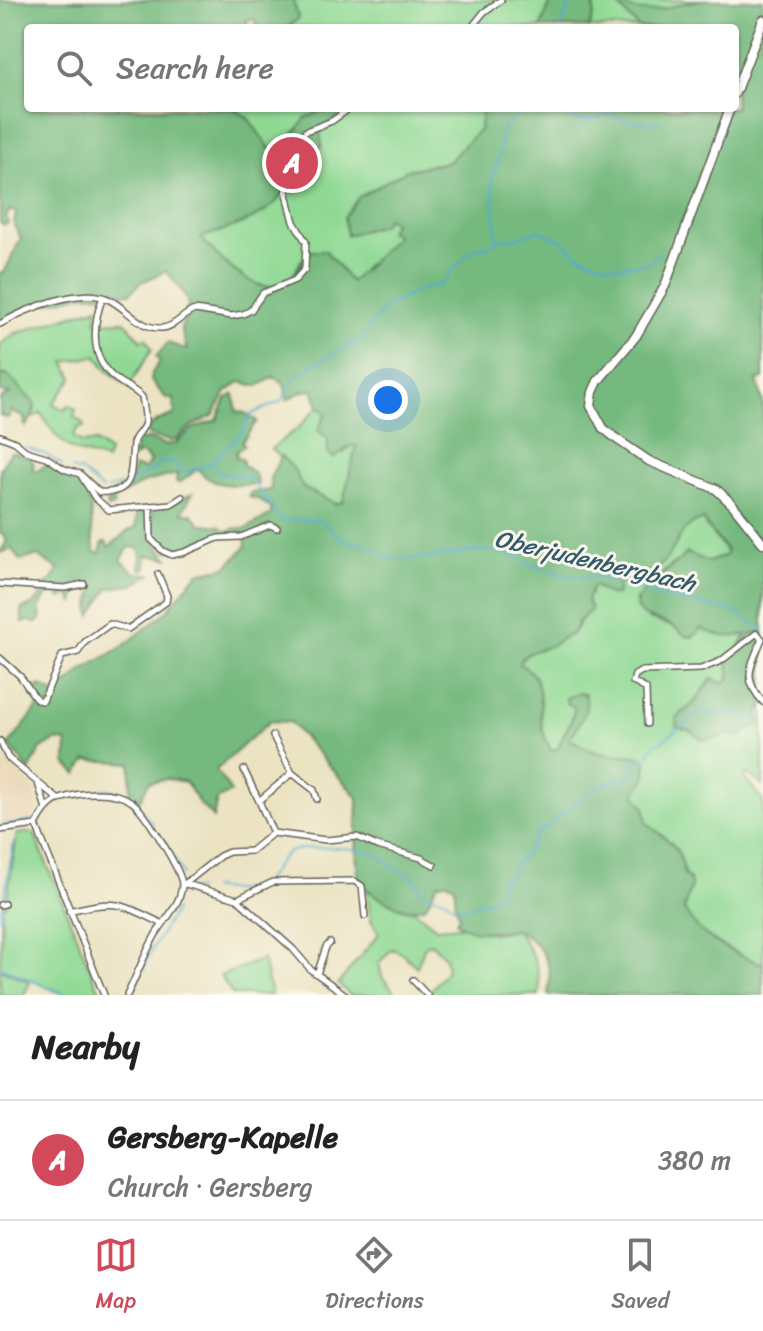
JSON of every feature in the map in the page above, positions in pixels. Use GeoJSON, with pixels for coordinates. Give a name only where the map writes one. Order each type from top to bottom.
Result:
{"type":"FeatureCollection","features":[{"type":"Feature","properties":{"kind":"main road"},"geometry":{"type":"LineString","coordinates":[[739,83],[763,20]]}},
{"type":"Feature","properties":{"kind":"main road"},"geometry":{"type":"LineString","coordinates":[[729,112],[665,286],[636,336],[598,381],[591,406],[603,428],[628,447],[659,466],[716,489],[763,543]]}},
{"type":"Feature","properties":{"kind":"street"},"geometry":{"type":"LineString","coordinates":[[474,24],[484,12],[501,0]]}},
{"type":"Feature","properties":{"kind":"street"},"geometry":{"type":"LineString","coordinates":[[0,324],[20,312],[82,296],[103,297],[143,323],[161,328],[172,326],[195,310],[232,316],[251,310],[260,296],[300,277],[307,261],[306,242],[294,222],[286,190],[291,153],[306,131],[332,121],[344,112]]}},
{"type":"Feature","properties":{"kind":"street"},"geometry":{"type":"LineString","coordinates":[[0,436],[80,474],[99,492],[126,484],[133,471],[133,443],[145,422],[143,400],[108,373],[98,357],[97,316],[103,297]]}},
{"type":"Feature","properties":{"kind":"street"},"geometry":{"type":"LineString","coordinates":[[80,474],[105,508],[118,510],[171,504],[182,497]]}},
{"type":"Feature","properties":{"kind":"street"},"geometry":{"type":"LineString","coordinates":[[150,506],[151,539],[172,555],[219,537],[238,538],[270,525],[277,528]]}},
{"type":"Feature","properties":{"kind":"street"},"geometry":{"type":"LineString","coordinates":[[0,658],[20,676],[37,700],[43,701],[62,656],[78,652],[85,642],[110,624],[128,629],[166,602],[167,596],[158,574]]}},
{"type":"Feature","properties":{"kind":"street"},"geometry":{"type":"LineString","coordinates":[[0,584],[65,588],[84,584]]}},
{"type":"Feature","properties":{"kind":"street"},"geometry":{"type":"LineString","coordinates":[[647,724],[646,689],[633,682],[635,675],[642,671],[701,669],[721,661],[757,633],[762,639],[751,665],[749,680],[763,702]]}},
{"type":"Feature","properties":{"kind":"street"},"geometry":{"type":"LineString","coordinates":[[273,736],[292,773],[309,784],[317,799]]}},
{"type":"Feature","properties":{"kind":"street"},"geometry":{"type":"LineString","coordinates":[[0,741],[8,758],[59,800]]}},
{"type":"Feature","properties":{"kind":"street"},"geometry":{"type":"LineString","coordinates":[[244,770],[273,833]]}},
{"type":"Feature","properties":{"kind":"street"},"geometry":{"type":"LineString","coordinates":[[259,801],[292,773]]}},
{"type":"Feature","properties":{"kind":"street"},"geometry":{"type":"LineString","coordinates":[[37,782],[46,809]]}},
{"type":"Feature","properties":{"kind":"street"},"geometry":{"type":"LineString","coordinates":[[36,825],[46,809],[59,800],[108,794],[133,802],[171,855],[183,885]]}},
{"type":"Feature","properties":{"kind":"street"},"geometry":{"type":"LineString","coordinates":[[0,830],[36,825]]}},
{"type":"Feature","properties":{"kind":"street"},"geometry":{"type":"LineString","coordinates":[[36,825],[104,995]]}},
{"type":"Feature","properties":{"kind":"street"},"geometry":{"type":"LineString","coordinates":[[127,995],[183,885],[220,856],[229,852],[251,851],[273,833],[326,840],[357,837],[434,865]]}},
{"type":"Feature","properties":{"kind":"street"},"geometry":{"type":"LineString","coordinates":[[237,899],[276,882],[354,881],[362,886],[365,916]]}},
{"type":"Feature","properties":{"kind":"street"},"geometry":{"type":"LineString","coordinates":[[183,885],[237,899],[317,974],[346,995]]}},
{"type":"Feature","properties":{"kind":"street"},"geometry":{"type":"LineString","coordinates":[[69,911],[108,902],[123,905],[163,924]]}},
{"type":"Feature","properties":{"kind":"street"},"geometry":{"type":"LineString","coordinates":[[317,974],[330,943]]}},
{"type":"Feature","properties":{"kind":"street"},"geometry":{"type":"LineString","coordinates":[[413,980],[427,995]]}},
{"type":"Feature","properties":{"kind":"shaded area"},"geometry":{"type":"Polygon","coordinates":[[[0,757],[21,773],[33,790],[37,805],[32,820],[0,823],[0,757]]]}},
{"type":"Feature","properties":{"kind":"green space"},"geometry":{"type":"Polygon","coordinates":[[[0,0],[293,0],[298,19],[291,24],[256,24],[255,20],[247,20],[247,24],[24,24],[24,112],[239,112],[248,118],[271,150],[291,138],[306,118],[319,112],[344,112],[320,131],[322,146],[306,162],[297,191],[283,193],[267,210],[246,222],[201,238],[242,276],[268,287],[280,286],[291,278],[310,251],[326,251],[351,282],[397,236],[389,231],[394,222],[387,218],[382,225],[347,235],[344,217],[359,197],[407,170],[448,162],[480,129],[482,112],[739,112],[739,24],[635,24],[620,7],[651,11],[700,0],[763,0],[763,379],[757,380],[763,403],[763,634],[752,634],[739,647],[747,634],[723,636],[701,628],[697,634],[688,637],[638,610],[638,597],[687,553],[709,562],[725,556],[727,551],[703,520],[684,531],[669,556],[658,567],[618,585],[618,594],[607,594],[593,586],[587,600],[591,610],[578,622],[572,635],[530,653],[519,664],[533,674],[536,681],[542,728],[551,751],[558,749],[572,717],[574,707],[567,703],[566,698],[578,693],[585,694],[586,706],[569,739],[597,753],[642,757],[646,761],[646,779],[635,793],[645,808],[647,823],[677,850],[684,875],[690,879],[684,909],[699,929],[718,944],[763,964],[763,995],[548,995],[549,969],[535,944],[517,931],[476,931],[456,922],[459,916],[455,887],[451,884],[437,884],[426,906],[412,909],[390,903],[367,888],[360,880],[357,867],[358,798],[290,722],[270,721],[216,770],[231,792],[217,800],[213,818],[198,802],[186,782],[167,779],[149,782],[138,804],[130,798],[131,763],[87,760],[77,774],[66,764],[67,742],[56,740],[40,750],[29,771],[9,745],[39,706],[32,695],[40,686],[56,694],[83,670],[122,647],[165,613],[198,573],[226,567],[246,547],[245,534],[218,534],[182,550],[168,551],[152,535],[153,507],[174,503],[193,493],[182,512],[192,514],[201,524],[221,526],[230,531],[234,528],[245,529],[271,514],[271,508],[249,497],[250,493],[271,490],[270,478],[281,456],[293,468],[303,488],[336,504],[343,502],[356,446],[350,446],[334,458],[328,453],[328,439],[318,430],[326,414],[313,390],[303,391],[287,400],[284,383],[274,377],[258,386],[240,382],[226,392],[213,416],[191,426],[176,440],[148,435],[148,428],[157,421],[175,414],[173,399],[167,399],[151,381],[160,361],[156,357],[168,343],[187,350],[181,328],[188,310],[183,291],[166,271],[142,282],[130,293],[80,295],[24,309],[0,323],[0,273],[5,271],[21,238],[14,225],[16,212],[10,210],[6,217],[8,223],[0,223],[0,0]]]}},
{"type":"Feature","properties":{"kind":"green space"},"geometry":{"type":"Polygon","coordinates":[[[293,0],[552,0],[542,24],[290,24],[298,16],[293,0]]]}},
{"type":"Feature","properties":{"kind":"green space"},"geometry":{"type":"Polygon","coordinates":[[[552,0],[594,0],[591,24],[542,24],[552,0]]]}},
{"type":"Feature","properties":{"kind":"green space"},"geometry":{"type":"Polygon","coordinates":[[[594,0],[700,0],[652,12],[625,6],[622,10],[635,24],[589,24],[594,14],[594,0]]]}},
{"type":"Feature","properties":{"kind":"green space"},"geometry":{"type":"Polygon","coordinates":[[[239,112],[319,112],[306,118],[291,138],[272,150],[248,118],[239,112]]]}},
{"type":"Feature","properties":{"kind":"green space"},"geometry":{"type":"Polygon","coordinates":[[[343,112],[482,112],[480,129],[448,162],[407,170],[359,197],[394,222],[397,236],[351,283],[326,252],[302,259],[291,278],[277,286],[252,282],[228,266],[200,238],[257,217],[283,193],[300,187],[306,162],[315,151],[320,131],[343,112]]]}},
{"type":"Feature","properties":{"kind":"green space"},"geometry":{"type":"Polygon","coordinates":[[[98,307],[96,322],[125,321],[141,340],[146,338],[152,349],[129,386],[108,371],[96,356],[65,362],[73,378],[53,404],[65,410],[69,405],[76,409],[74,417],[84,427],[78,428],[73,436],[82,443],[96,442],[109,452],[106,461],[69,447],[53,432],[41,413],[32,418],[35,408],[9,376],[0,374],[0,345],[14,334],[98,307]]]}},
{"type":"Feature","properties":{"kind":"green space"},"geometry":{"type":"Polygon","coordinates":[[[0,375],[9,376],[35,404],[32,418],[25,427],[24,417],[11,411],[7,418],[0,415],[0,399],[10,394],[0,392],[0,375]]]}},
{"type":"Feature","properties":{"kind":"green space"},"geometry":{"type":"Polygon","coordinates":[[[234,394],[237,412],[257,421],[236,457],[243,460],[243,465],[255,474],[258,484],[217,483],[198,469],[179,483],[176,482],[177,474],[145,482],[115,498],[113,506],[108,508],[107,502],[112,498],[112,493],[130,483],[134,467],[145,469],[150,461],[142,453],[134,457],[136,440],[150,439],[164,445],[175,444],[192,429],[217,420],[226,399],[234,394]]]}},
{"type":"Feature","properties":{"kind":"green space"},"geometry":{"type":"Polygon","coordinates":[[[319,406],[327,414],[344,453],[350,446],[357,445],[343,502],[336,504],[303,488],[293,468],[271,449],[297,429],[319,406]]]}},
{"type":"Feature","properties":{"kind":"green space"},"geometry":{"type":"Polygon","coordinates":[[[11,452],[30,457],[34,464],[32,469],[37,471],[48,464],[83,486],[90,503],[95,552],[100,553],[103,542],[109,547],[136,528],[136,510],[149,509],[151,536],[168,558],[147,555],[146,569],[140,569],[141,553],[138,548],[129,547],[121,560],[135,573],[151,574],[133,585],[109,588],[91,616],[94,588],[84,587],[77,592],[74,603],[69,595],[61,598],[56,593],[47,595],[39,608],[41,619],[36,623],[23,623],[21,609],[32,605],[41,596],[38,591],[54,578],[58,569],[37,556],[20,560],[12,549],[0,553],[7,541],[0,532],[0,469],[11,452]]]}},
{"type":"Feature","properties":{"kind":"green space"},"geometry":{"type":"Polygon","coordinates":[[[703,519],[727,552],[724,556],[709,562],[695,557],[672,564],[635,601],[648,619],[674,627],[688,637],[693,637],[701,628],[763,634],[763,645],[745,646],[729,658],[727,680],[724,683],[712,679],[692,705],[681,713],[678,727],[691,731],[703,740],[728,733],[743,734],[759,724],[757,714],[763,707],[763,786],[748,773],[744,777],[763,801],[763,964],[707,936],[685,911],[691,886],[675,847],[649,826],[642,816],[635,791],[633,756],[597,753],[568,739],[581,721],[574,707],[558,749],[551,751],[542,729],[536,681],[519,665],[528,654],[574,631],[590,606],[587,600],[593,586],[618,585],[673,549],[684,530],[703,519]]]}},
{"type":"Feature","properties":{"kind":"green space"},"geometry":{"type":"Polygon","coordinates":[[[752,639],[763,645],[763,707],[757,714],[759,724],[738,737],[728,733],[703,740],[691,731],[677,727],[676,718],[692,705],[712,679],[727,681],[730,675],[729,658],[752,639]]]}},
{"type":"Feature","properties":{"kind":"green space"},"geometry":{"type":"Polygon","coordinates":[[[34,833],[101,995],[66,995],[0,967],[2,906],[6,904],[17,834],[34,833]]]}},
{"type":"Feature","properties":{"kind":"green space"},"geometry":{"type":"Polygon","coordinates":[[[367,889],[402,908],[415,911],[436,928],[460,926],[492,933],[517,930],[535,960],[539,995],[430,995],[447,970],[445,957],[431,943],[425,946],[417,967],[402,953],[392,949],[379,963],[382,977],[397,995],[350,995],[338,984],[379,934],[371,920],[367,889]]]}},
{"type":"Feature","properties":{"kind":"green space"},"geometry":{"type":"Polygon","coordinates":[[[263,959],[271,995],[233,995],[220,976],[263,959]]]}},
{"type":"Feature","properties":{"kind":"green space"},"geometry":{"type":"Polygon","coordinates":[[[0,969],[30,982],[24,995],[0,995],[0,969]]]}},
{"type":"Feature","properties":{"kind":"waterway"},"geometry":{"type":"LineString","coordinates":[[562,24],[571,3],[569,0]]}},
{"type":"Feature","properties":{"kind":"waterway"},"geometry":{"type":"LineString","coordinates":[[131,482],[162,462],[174,463],[184,473],[211,463],[242,433],[249,415],[280,402],[296,378],[314,364],[364,338],[369,327],[388,306],[415,292],[445,282],[449,272],[470,252],[494,242],[497,239],[492,177],[500,153],[500,137],[503,128],[523,112]]}},
{"type":"Feature","properties":{"kind":"waterway"},"geometry":{"type":"LineString","coordinates":[[557,112],[575,120],[594,120],[609,114],[630,121],[661,123]]}},
{"type":"Feature","properties":{"kind":"waterway"},"geometry":{"type":"LineString","coordinates":[[497,239],[518,238],[537,230],[563,241],[576,254],[615,266],[650,263],[659,253]]}},
{"type":"Feature","properties":{"kind":"waterway"},"geometry":{"type":"LineString","coordinates":[[0,440],[15,445]]}},
{"type":"Feature","properties":{"kind":"waterway"},"geometry":{"type":"LineString","coordinates":[[25,447],[47,455],[62,465]]}},
{"type":"Feature","properties":{"kind":"waterway","name":"Oberjudenbergbach"},"geometry":{"type":"LineString","coordinates":[[213,465],[219,473],[249,477],[281,520],[321,520],[343,540],[370,546],[390,558],[424,558],[483,550],[513,555],[528,564],[570,577],[595,576],[660,596],[734,611],[763,629]]}},
{"type":"Feature","properties":{"kind":"waterway"},"geometry":{"type":"LineString","coordinates":[[72,469],[82,472],[102,490]]}},
{"type":"Feature","properties":{"kind":"waterway"},"geometry":{"type":"LineString","coordinates":[[108,489],[121,485]]}},
{"type":"Feature","properties":{"kind":"waterway"},"geometry":{"type":"LineString","coordinates":[[211,888],[253,888],[265,881],[290,852],[339,848],[373,853],[397,870],[411,875],[423,893],[445,899],[456,908],[473,906],[499,895],[503,880],[511,875],[512,868],[527,852],[537,832],[547,828],[594,789],[631,774],[633,764],[649,755],[654,745],[689,722],[690,717],[707,712],[720,717],[726,713],[741,713],[763,721]]}},
{"type":"Feature","properties":{"kind":"waterway"},"geometry":{"type":"LineString","coordinates":[[97,790],[122,793]]}},
{"type":"Feature","properties":{"kind":"waterway"},"geometry":{"type":"LineString","coordinates":[[129,794],[154,826]]}},
{"type":"Feature","properties":{"kind":"waterway"},"geometry":{"type":"LineString","coordinates":[[0,826],[33,821]]}},
{"type":"Feature","properties":{"kind":"waterway"},"geometry":{"type":"LineString","coordinates":[[3,901],[14,843]]}},
{"type":"Feature","properties":{"kind":"waterway"},"geometry":{"type":"LineString","coordinates":[[166,844],[183,875]]}},
{"type":"Feature","properties":{"kind":"waterway"},"geometry":{"type":"LineString","coordinates":[[183,894],[187,889],[197,890]]}},
{"type":"Feature","properties":{"kind":"waterway"},"geometry":{"type":"LineString","coordinates":[[0,919],[2,907]]}},
{"type":"Feature","properties":{"kind":"waterway"},"geometry":{"type":"LineString","coordinates":[[131,995],[149,955],[175,910]]}},
{"type":"Feature","properties":{"kind":"waterway"},"geometry":{"type":"LineString","coordinates":[[0,967],[66,995]]}},
{"type":"Feature","properties":{"kind":"place","name":"Gersberg-Kapelle"},"geometry":{"type":"Point","coordinates":[292,163]}}]}
